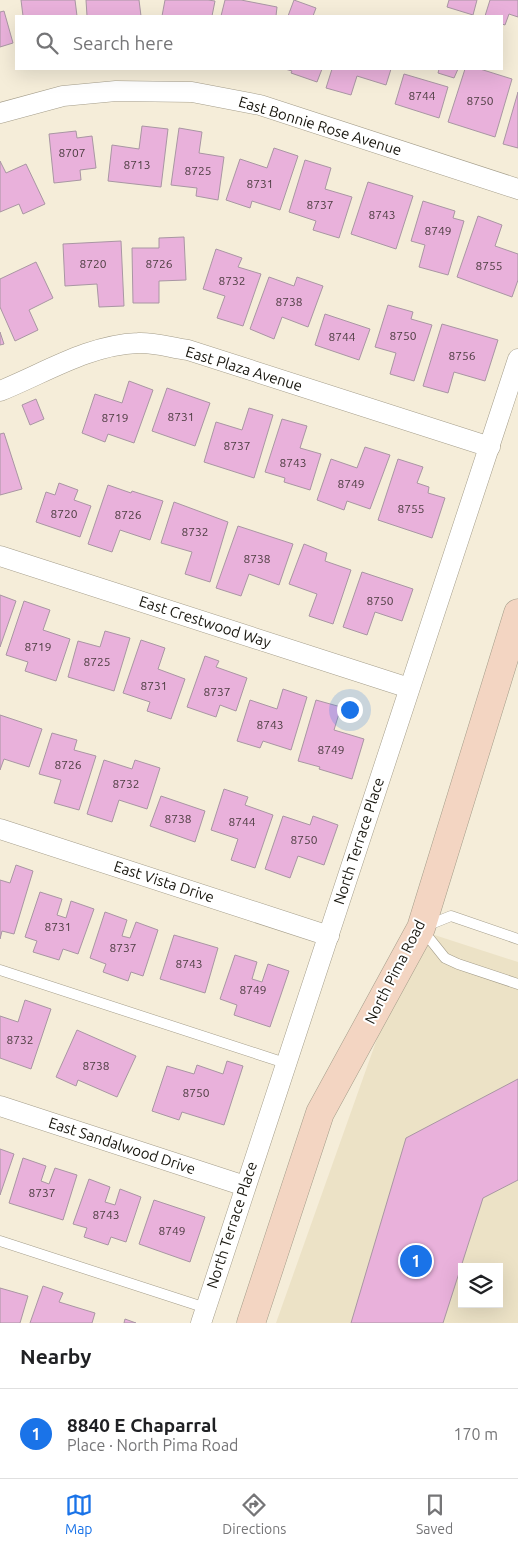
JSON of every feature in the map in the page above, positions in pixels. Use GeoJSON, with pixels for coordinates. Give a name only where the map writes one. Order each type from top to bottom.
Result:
{"type":"FeatureCollection","features":[{"type":"Feature","properties":{"kind":"main road","name":"North Pima Road"},"geometry":{"type":"LineString","coordinates":[[252,1323],[320,1113],[421,928],[518,614]]}},
{"type":"Feature","properties":{"kind":"street","name":"East Bonnie Rose Avenue"},"geometry":{"type":"LineString","coordinates":[[0,114],[63,96],[116,91],[192,92],[260,105],[518,189]]}},
{"type":"Feature","properties":{"kind":"street","name":"East Plaza Avenue"},"geometry":{"type":"LineString","coordinates":[[0,391],[78,356],[108,346],[140,343],[188,350],[490,447]]}},
{"type":"Feature","properties":{"kind":"street","name":"North Terrace Place"},"geometry":{"type":"LineString","coordinates":[[203,1315],[518,359]]}},
{"type":"Feature","properties":{"kind":"street","name":"East Crestwood Way"},"geometry":{"type":"LineString","coordinates":[[0,556],[409,688]]}},
{"type":"Feature","properties":{"kind":"street","name":"East Vista Drive"},"geometry":{"type":"LineString","coordinates":[[0,829],[328,936]]}},
{"type":"Feature","properties":{"kind":"street","name":"East Sandalwood Drive"},"geometry":{"type":"LineString","coordinates":[[0,1106],[245,1186]]}},
{"type":"Feature","properties":{"kind":"lane"},"geometry":{"type":"LineString","coordinates":[[518,939],[451,916],[421,928],[445,958],[518,984]]}},
{"type":"Feature","properties":{"kind":"lane"},"geometry":{"type":"LineString","coordinates":[[0,970],[285,1063]]}},
{"type":"Feature","properties":{"kind":"lane"},"geometry":{"type":"LineString","coordinates":[[0,1241],[203,1315]]}},
{"type":"Feature","properties":{"kind":"shaded area"},"geometry":{"type":"Polygon","coordinates":[[[416,929],[518,962],[518,1323],[276,1323],[416,929]]]}},
{"type":"Feature","properties":{"kind":"building"},"geometry":{"type":"Polygon","coordinates":[[[21,0],[75,0],[77,15],[23,15],[21,0]]]}},
{"type":"Feature","properties":{"kind":"building"},"geometry":{"type":"Polygon","coordinates":[[[86,0],[139,0],[141,15],[87,15],[86,0]]]}},
{"type":"Feature","properties":{"kind":"building"},"geometry":{"type":"Polygon","coordinates":[[[165,0],[215,1],[212,15],[162,15],[165,0]]]}},
{"type":"Feature","properties":{"kind":"building"},"geometry":{"type":"Polygon","coordinates":[[[225,0],[241,0],[277,7],[276,15],[221,15],[225,0]]]}},
{"type":"Feature","properties":{"kind":"building"},"geometry":{"type":"Polygon","coordinates":[[[294,0],[316,8],[313,15],[288,15],[294,0]]]}},
{"type":"Feature","properties":{"kind":"building"},"geometry":{"type":"Polygon","coordinates":[[[449,0],[477,0],[473,15],[447,7],[449,0]]]}},
{"type":"Feature","properties":{"kind":"building"},"geometry":{"type":"Polygon","coordinates":[[[490,0],[518,0],[518,17],[509,14],[505,25],[503,24],[503,15],[485,15],[490,0]]]}},
{"type":"Feature","properties":{"kind":"building"},"geometry":{"type":"Polygon","coordinates":[[[4,11],[13,43],[0,47],[0,12],[4,11]]]}},
{"type":"Feature","properties":{"kind":"building"},"geometry":{"type":"Polygon","coordinates":[[[288,70],[322,70],[317,82],[291,73],[292,71],[288,70]]]}},
{"type":"Feature","properties":{"kind":"building"},"geometry":{"type":"Polygon","coordinates":[[[332,70],[391,70],[386,85],[357,76],[351,95],[326,88],[332,70]]]}},
{"type":"Feature","properties":{"kind":"building"},"geometry":{"type":"Polygon","coordinates":[[[439,70],[458,70],[454,78],[438,73],[439,70]]]}},
{"type":"Feature","properties":{"kind":"building"},"geometry":{"type":"Polygon","coordinates":[[[465,70],[483,70],[512,79],[495,137],[448,122],[465,70]]]}},
{"type":"Feature","properties":{"kind":"building"},"geometry":{"type":"Polygon","coordinates":[[[404,74],[448,87],[439,118],[395,104],[404,74]]]}},
{"type":"Feature","properties":{"kind":"building"},"geometry":{"type":"Polygon","coordinates":[[[518,92],[518,148],[503,144],[518,92]]]}},
{"type":"Feature","properties":{"kind":"building"},"geometry":{"type":"Polygon","coordinates":[[[142,126],[168,129],[161,187],[108,181],[112,145],[139,149],[142,126]]]}},
{"type":"Feature","properties":{"kind":"building"},"geometry":{"type":"Polygon","coordinates":[[[179,128],[202,132],[199,153],[224,157],[218,200],[196,196],[197,188],[171,185],[179,128]]]}},
{"type":"Feature","properties":{"kind":"building"},"geometry":{"type":"Polygon","coordinates":[[[76,131],[77,138],[92,136],[96,168],[80,170],[81,180],[54,183],[49,134],[76,131]]]}},
{"type":"Feature","properties":{"kind":"building"},"geometry":{"type":"Polygon","coordinates":[[[274,148],[298,156],[280,210],[252,201],[250,208],[226,200],[240,159],[267,168],[274,148]]]}},
{"type":"Feature","properties":{"kind":"building"},"geometry":{"type":"Polygon","coordinates":[[[305,160],[331,168],[325,189],[352,197],[339,238],[313,230],[316,221],[289,212],[305,160]]]}},
{"type":"Feature","properties":{"kind":"building"},"geometry":{"type":"Polygon","coordinates":[[[0,161],[6,173],[26,164],[45,204],[23,214],[19,204],[0,212],[0,161]]]}},
{"type":"Feature","properties":{"kind":"building"},"geometry":{"type":"Polygon","coordinates":[[[368,182],[413,196],[396,249],[351,234],[368,182]]]}},
{"type":"Feature","properties":{"kind":"building"},"geometry":{"type":"Polygon","coordinates":[[[423,201],[455,211],[453,218],[464,221],[448,275],[419,267],[425,245],[411,241],[423,201]]]}},
{"type":"Feature","properties":{"kind":"building"},"geometry":{"type":"Polygon","coordinates":[[[478,216],[502,225],[495,246],[518,254],[518,280],[512,297],[457,277],[478,216]]]}},
{"type":"Feature","properties":{"kind":"building"},"geometry":{"type":"Polygon","coordinates":[[[184,237],[186,280],[159,281],[159,303],[133,303],[132,248],[159,248],[159,238],[184,237]]]}},
{"type":"Feature","properties":{"kind":"building"},"geometry":{"type":"Polygon","coordinates":[[[121,241],[124,306],[99,307],[97,284],[65,286],[63,244],[121,241]]]}},
{"type":"Feature","properties":{"kind":"building"},"geometry":{"type":"Polygon","coordinates":[[[216,249],[242,258],[238,267],[261,274],[243,326],[217,318],[225,296],[203,289],[216,249]]]}},
{"type":"Feature","properties":{"kind":"building"},"geometry":{"type":"Polygon","coordinates":[[[36,262],[53,298],[29,310],[38,330],[15,341],[0,307],[0,279],[36,262]]]}},
{"type":"Feature","properties":{"kind":"building"},"geometry":{"type":"Polygon","coordinates":[[[269,277],[294,286],[297,277],[323,286],[308,327],[282,317],[274,339],[250,329],[269,277]]]}},
{"type":"Feature","properties":{"kind":"building"},"geometry":{"type":"Polygon","coordinates":[[[388,305],[413,312],[411,319],[432,325],[414,381],[390,374],[396,353],[375,347],[388,305]]]}},
{"type":"Feature","properties":{"kind":"building"},"geometry":{"type":"Polygon","coordinates":[[[325,314],[370,329],[359,360],[315,345],[325,314]]]}},
{"type":"Feature","properties":{"kind":"building"},"geometry":{"type":"Polygon","coordinates":[[[442,324],[498,340],[485,381],[454,372],[448,393],[423,386],[442,324]]]}},
{"type":"Feature","properties":{"kind":"building"},"geometry":{"type":"Polygon","coordinates":[[[0,332],[4,344],[0,345],[0,332]]]}},
{"type":"Feature","properties":{"kind":"building"},"geometry":{"type":"Polygon","coordinates":[[[129,381],[153,390],[134,443],[108,434],[105,442],[82,433],[95,394],[122,403],[129,381]]]}},
{"type":"Feature","properties":{"kind":"building"},"geometry":{"type":"Polygon","coordinates":[[[167,388],[210,403],[195,446],[152,431],[167,388]]]}},
{"type":"Feature","properties":{"kind":"building"},"geometry":{"type":"Polygon","coordinates":[[[36,399],[44,419],[30,425],[22,405],[36,399]]]}},
{"type":"Feature","properties":{"kind":"building"},"geometry":{"type":"Polygon","coordinates":[[[249,408],[273,415],[254,478],[204,462],[216,422],[242,430],[249,408]]]}},
{"type":"Feature","properties":{"kind":"building"},"geometry":{"type":"Polygon","coordinates":[[[282,419],[307,426],[300,448],[321,454],[310,490],[284,482],[285,478],[265,472],[282,419]]]}},
{"type":"Feature","properties":{"kind":"building"},"geometry":{"type":"Polygon","coordinates":[[[4,433],[22,489],[0,495],[0,434],[4,433]]]}},
{"type":"Feature","properties":{"kind":"building"},"geometry":{"type":"Polygon","coordinates":[[[365,447],[390,455],[370,509],[347,501],[344,510],[317,500],[331,459],[357,468],[365,447]]]}},
{"type":"Feature","properties":{"kind":"building"},"geometry":{"type":"Polygon","coordinates":[[[398,459],[423,467],[417,483],[429,487],[428,493],[445,498],[432,538],[378,520],[398,459]]]}},
{"type":"Feature","properties":{"kind":"building"},"geometry":{"type":"Polygon","coordinates":[[[59,483],[78,490],[74,500],[91,506],[80,537],[36,522],[46,492],[55,495],[59,483]]]}},
{"type":"Feature","properties":{"kind":"building"},"geometry":{"type":"Polygon","coordinates":[[[108,485],[163,501],[150,540],[120,530],[112,552],[88,544],[108,485]]]}},
{"type":"Feature","properties":{"kind":"building"},"geometry":{"type":"Polygon","coordinates":[[[174,502],[228,522],[210,582],[185,574],[192,552],[161,543],[174,502]]]}},
{"type":"Feature","properties":{"kind":"building"},"geometry":{"type":"Polygon","coordinates":[[[238,526],[293,544],[279,585],[249,574],[241,596],[216,588],[238,526]]]}},
{"type":"Feature","properties":{"kind":"building"},"geometry":{"type":"Polygon","coordinates":[[[304,544],[327,553],[325,561],[351,570],[333,624],[309,616],[317,594],[289,584],[304,544]]]}},
{"type":"Feature","properties":{"kind":"building"},"geometry":{"type":"Polygon","coordinates":[[[362,572],[413,589],[402,621],[375,612],[367,635],[343,627],[362,572]]]}},
{"type":"Feature","properties":{"kind":"building"},"geometry":{"type":"Polygon","coordinates":[[[0,595],[16,601],[0,647],[0,595]]]}},
{"type":"Feature","properties":{"kind":"building"},"geometry":{"type":"Polygon","coordinates":[[[24,601],[50,610],[43,630],[70,639],[56,681],[25,671],[28,662],[6,655],[24,601]]]}},
{"type":"Feature","properties":{"kind":"building"},"geometry":{"type":"Polygon","coordinates":[[[105,631],[130,638],[114,691],[68,677],[78,641],[100,647],[105,631]]]}},
{"type":"Feature","properties":{"kind":"building"},"geometry":{"type":"Polygon","coordinates":[[[141,640],[165,648],[158,669],[185,679],[171,719],[147,711],[150,702],[123,693],[141,640]]]}},
{"type":"Feature","properties":{"kind":"building"},"geometry":{"type":"Polygon","coordinates":[[[205,656],[219,661],[216,667],[247,678],[236,711],[220,705],[216,717],[187,707],[205,656]]]}},
{"type":"Feature","properties":{"kind":"building"},"geometry":{"type":"Polygon","coordinates":[[[283,689],[307,697],[291,750],[263,741],[260,748],[237,741],[250,700],[277,709],[283,689]]]}},
{"type":"Feature","properties":{"kind":"building"},"geometry":{"type":"Polygon","coordinates":[[[316,700],[341,707],[334,730],[364,739],[352,779],[298,761],[316,700]]]}},
{"type":"Feature","properties":{"kind":"building"},"geometry":{"type":"Polygon","coordinates":[[[0,715],[42,729],[29,767],[4,759],[0,770],[0,715]]]}},
{"type":"Feature","properties":{"kind":"building"},"geometry":{"type":"Polygon","coordinates":[[[52,733],[77,740],[74,750],[96,756],[79,810],[54,803],[61,780],[39,774],[52,733]]]}},
{"type":"Feature","properties":{"kind":"building"},"geometry":{"type":"Polygon","coordinates":[[[104,760],[132,769],[135,760],[160,768],[147,809],[119,800],[112,822],[87,814],[104,760]]]}},
{"type":"Feature","properties":{"kind":"building"},"geometry":{"type":"Polygon","coordinates":[[[224,789],[248,797],[245,805],[273,815],[255,868],[231,860],[238,839],[211,830],[224,789]]]}},
{"type":"Feature","properties":{"kind":"building"},"geometry":{"type":"Polygon","coordinates":[[[161,796],[205,811],[195,842],[150,826],[161,796]]]}},
{"type":"Feature","properties":{"kind":"building"},"geometry":{"type":"Polygon","coordinates":[[[283,816],[310,825],[313,816],[338,825],[324,865],[298,856],[290,878],[265,869],[283,816]]]}},
{"type":"Feature","properties":{"kind":"building"},"geometry":{"type":"Polygon","coordinates":[[[16,865],[33,871],[14,934],[2,931],[0,939],[0,880],[10,883],[16,865]]]}},
{"type":"Feature","properties":{"kind":"building"},"geometry":{"type":"Polygon","coordinates":[[[40,892],[62,899],[57,915],[66,918],[71,901],[94,909],[78,954],[63,949],[59,960],[33,952],[37,941],[25,937],[40,892]]]}},
{"type":"Feature","properties":{"kind":"building"},"geometry":{"type":"Polygon","coordinates":[[[105,912],[127,920],[122,936],[130,938],[136,922],[158,930],[143,976],[131,972],[128,981],[103,972],[106,964],[90,958],[105,912]]]}},
{"type":"Feature","properties":{"kind":"building"},"geometry":{"type":"Polygon","coordinates":[[[174,935],[218,948],[205,993],[160,979],[174,935]]]}},
{"type":"Feature","properties":{"kind":"building"},"geometry":{"type":"Polygon","coordinates":[[[235,955],[257,962],[252,979],[262,982],[268,964],[289,971],[270,1027],[234,1015],[237,1005],[220,999],[235,955]]]}},
{"type":"Feature","properties":{"kind":"building"},"geometry":{"type":"Polygon","coordinates":[[[25,1000],[51,1009],[31,1069],[0,1058],[0,1016],[18,1022],[25,1000]]]}},
{"type":"Feature","properties":{"kind":"building"},"geometry":{"type":"Polygon","coordinates":[[[77,1030],[136,1056],[117,1097],[78,1080],[76,1086],[56,1077],[77,1030]]]}},
{"type":"Feature","properties":{"kind":"building"},"geometry":{"type":"Polygon","coordinates":[[[227,1061],[243,1066],[224,1125],[182,1112],[179,1120],[152,1111],[167,1066],[194,1074],[197,1065],[223,1074],[227,1061]]]}},
{"type":"Feature","properties":{"kind":"building"},"geometry":{"type":"Polygon","coordinates":[[[518,1079],[518,1180],[483,1198],[462,1263],[458,1263],[458,1276],[443,1323],[351,1323],[406,1138],[518,1079]]]}},
{"type":"Feature","properties":{"kind":"building"},"geometry":{"type":"Polygon","coordinates":[[[0,1149],[14,1154],[0,1195],[0,1149]]]}},
{"type":"Feature","properties":{"kind":"building"},"geometry":{"type":"Polygon","coordinates":[[[23,1158],[46,1166],[41,1181],[49,1184],[55,1168],[77,1175],[63,1220],[9,1203],[23,1158]]]}},
{"type":"Feature","properties":{"kind":"building"},"geometry":{"type":"Polygon","coordinates":[[[89,1179],[110,1187],[105,1202],[115,1205],[120,1189],[141,1197],[126,1242],[111,1237],[108,1245],[84,1237],[87,1228],[73,1224],[89,1179]]]}},
{"type":"Feature","properties":{"kind":"building"},"geometry":{"type":"Polygon","coordinates":[[[154,1200],[205,1217],[190,1262],[139,1244],[154,1200]]]}},
{"type":"Feature","properties":{"kind":"building"},"geometry":{"type":"Polygon","coordinates":[[[43,1286],[63,1293],[59,1302],[95,1313],[92,1323],[30,1323],[43,1286]]]}},
{"type":"Feature","properties":{"kind":"building"},"geometry":{"type":"Polygon","coordinates":[[[0,1288],[28,1296],[20,1323],[0,1323],[0,1288]]]}},
{"type":"Feature","properties":{"kind":"building"},"geometry":{"type":"Polygon","coordinates":[[[125,1319],[136,1323],[124,1323],[125,1319]]]}},
{"type":"Feature","properties":{"kind":"place","name":"8840 E Chaparral"},"geometry":{"type":"Point","coordinates":[416,1261]}}]}
